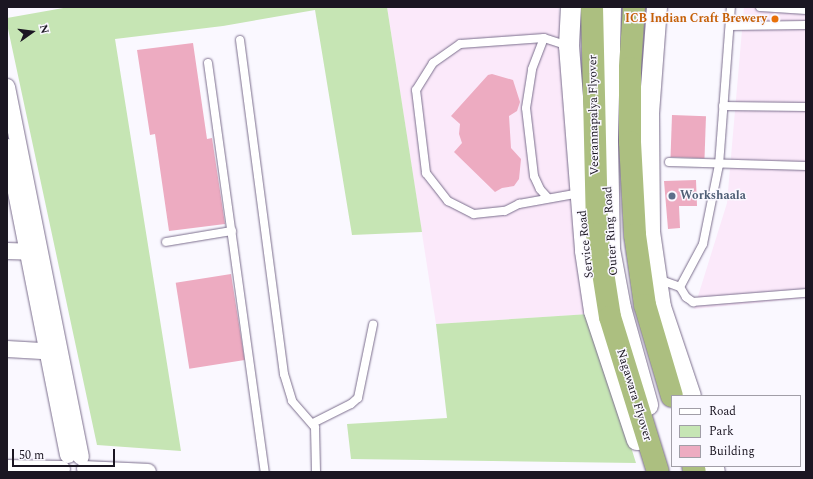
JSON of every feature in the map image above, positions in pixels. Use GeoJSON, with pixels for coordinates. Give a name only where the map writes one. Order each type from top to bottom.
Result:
{"type":"FeatureCollection","features":[{"type":"Feature","properties":{"kind":"highway","name":"Veerannapalya Flyover"},"geometry":{"type":"LineString","coordinates":[[592,7],[597,234],[610,317]]}},
{"type":"Feature","properties":{"kind":"highway"},"geometry":{"type":"LineString","coordinates":[[620,66],[634,7]]}},
{"type":"Feature","properties":{"kind":"highway","name":"Outer Ring Road"},"geometry":{"type":"LineString","coordinates":[[620,66],[630,142],[637,252],[649,278],[645,305],[672,395]]}},
{"type":"Feature","properties":{"kind":"highway","name":"Nagawara Flyover"},"geometry":{"type":"LineString","coordinates":[[610,317],[658,472]]}},
{"type":"Feature","properties":{"kind":"street","name":"Service Road"},"geometry":{"type":"LineString","coordinates":[[571,7],[569,46],[585,251],[594,311],[648,472]]}},
{"type":"Feature","properties":{"kind":"street","name":"Outer Ring Road"},"geometry":{"type":"LineString","coordinates":[[611,7],[620,66],[608,199],[614,278],[668,472]]}},
{"type":"Feature","properties":{"kind":"street"},"geometry":{"type":"LineString","coordinates":[[658,7],[648,161],[650,232],[649,278],[662,307],[691,395]]}},
{"type":"Feature","properties":{"kind":"street"},"geometry":{"type":"LineString","coordinates":[[7,87],[34,252]]}},
{"type":"Feature","properties":{"kind":"street"},"geometry":{"type":"LineString","coordinates":[[7,147],[34,252],[55,351],[74,466]]}},
{"type":"Feature","properties":{"kind":"street"},"geometry":{"type":"LineString","coordinates":[[7,251],[34,252]]}},
{"type":"Feature","properties":{"kind":"street"},"geometry":{"type":"LineString","coordinates":[[7,349],[55,351]]}},
{"type":"Feature","properties":{"kind":"street"},"geometry":{"type":"LineString","coordinates":[[7,468],[74,466],[148,472]]}},
{"type":"Feature","properties":{"kind":"lane"},"geometry":{"type":"LineString","coordinates":[[680,287],[703,244],[719,165],[731,7]]}},
{"type":"Feature","properties":{"kind":"lane"},"geometry":{"type":"LineString","coordinates":[[760,7],[806,10]]}},
{"type":"Feature","properties":{"kind":"lane"},"geometry":{"type":"LineString","coordinates":[[730,26],[806,24]]}},
{"type":"Feature","properties":{"kind":"lane"},"geometry":{"type":"LineString","coordinates":[[569,46],[544,38],[460,44],[433,63],[416,90],[426,172],[448,201],[474,214],[505,211],[519,204],[581,193]]}},
{"type":"Feature","properties":{"kind":"lane"},"geometry":{"type":"LineString","coordinates":[[544,38],[532,69],[526,108],[534,176],[540,189],[548,198]]}},
{"type":"Feature","properties":{"kind":"lane"},"geometry":{"type":"LineString","coordinates":[[240,40],[284,374],[292,401],[303,416],[313,423],[317,433],[316,472]]}},
{"type":"Feature","properties":{"kind":"lane"},"geometry":{"type":"LineString","coordinates":[[208,62],[265,472]]}},
{"type":"Feature","properties":{"kind":"lane"},"geometry":{"type":"LineString","coordinates":[[723,106],[806,107]]}},
{"type":"Feature","properties":{"kind":"lane"},"geometry":{"type":"LineString","coordinates":[[670,162],[719,165],[806,166]]}},
{"type":"Feature","properties":{"kind":"lane"},"geometry":{"type":"LineString","coordinates":[[166,242],[232,231]]}},
{"type":"Feature","properties":{"kind":"lane"},"geometry":{"type":"LineString","coordinates":[[649,278],[680,287],[686,298],[693,302],[806,292]]}},
{"type":"Feature","properties":{"kind":"lane"},"geometry":{"type":"LineString","coordinates":[[313,423],[351,404],[358,398],[373,325]]}},
{"type":"Feature","properties":{"kind":"shaded area"},"geometry":{"type":"Polygon","coordinates":[[[387,7],[559,7],[589,314],[436,324],[387,7]]]}},
{"type":"Feature","properties":{"kind":"shaded area"},"geometry":{"type":"Polygon","coordinates":[[[744,7],[806,7],[806,298],[694,309],[727,203],[744,7]]]}},
{"type":"Feature","properties":{"kind":"green space"},"geometry":{"type":"Polygon","coordinates":[[[69,7],[387,7],[422,232],[352,235],[315,10],[223,26],[115,39],[181,451],[97,445],[7,24],[7,18],[69,7]]]}},
{"type":"Feature","properties":{"kind":"green space"},"geometry":{"type":"Polygon","coordinates":[[[589,314],[636,463],[351,459],[347,424],[447,418],[436,324],[589,314]]]}},
{"type":"Feature","properties":{"kind":"building"},"geometry":{"type":"Polygon","coordinates":[[[193,43],[207,139],[212,138],[225,224],[169,231],[155,134],[150,135],[137,50],[193,43]]]}},
{"type":"Feature","properties":{"kind":"building"},"geometry":{"type":"Polygon","coordinates":[[[492,74],[513,80],[520,102],[517,111],[509,116],[511,148],[521,159],[519,179],[514,186],[502,188],[495,192],[454,152],[462,143],[459,134],[460,124],[451,116],[488,75],[492,74]]]}},
{"type":"Feature","properties":{"kind":"building"},"geometry":{"type":"Polygon","coordinates":[[[672,115],[706,116],[705,158],[671,157],[672,115]]]}},
{"type":"Feature","properties":{"kind":"building"},"geometry":{"type":"Polygon","coordinates":[[[696,180],[697,206],[679,206],[680,228],[668,229],[664,181],[696,180]]]}},
{"type":"Feature","properties":{"kind":"building"},"geometry":{"type":"Polygon","coordinates":[[[231,274],[245,360],[189,369],[176,283],[231,274]]]}},
{"type":"Feature","properties":{"kind":"place","name":"ICB Indian Craft Brewery"},"geometry":{"type":"Point","coordinates":[775,19]}},
{"type":"Feature","properties":{"kind":"place","name":"Workshaala"},"geometry":{"type":"Point","coordinates":[672,196]}}]}
